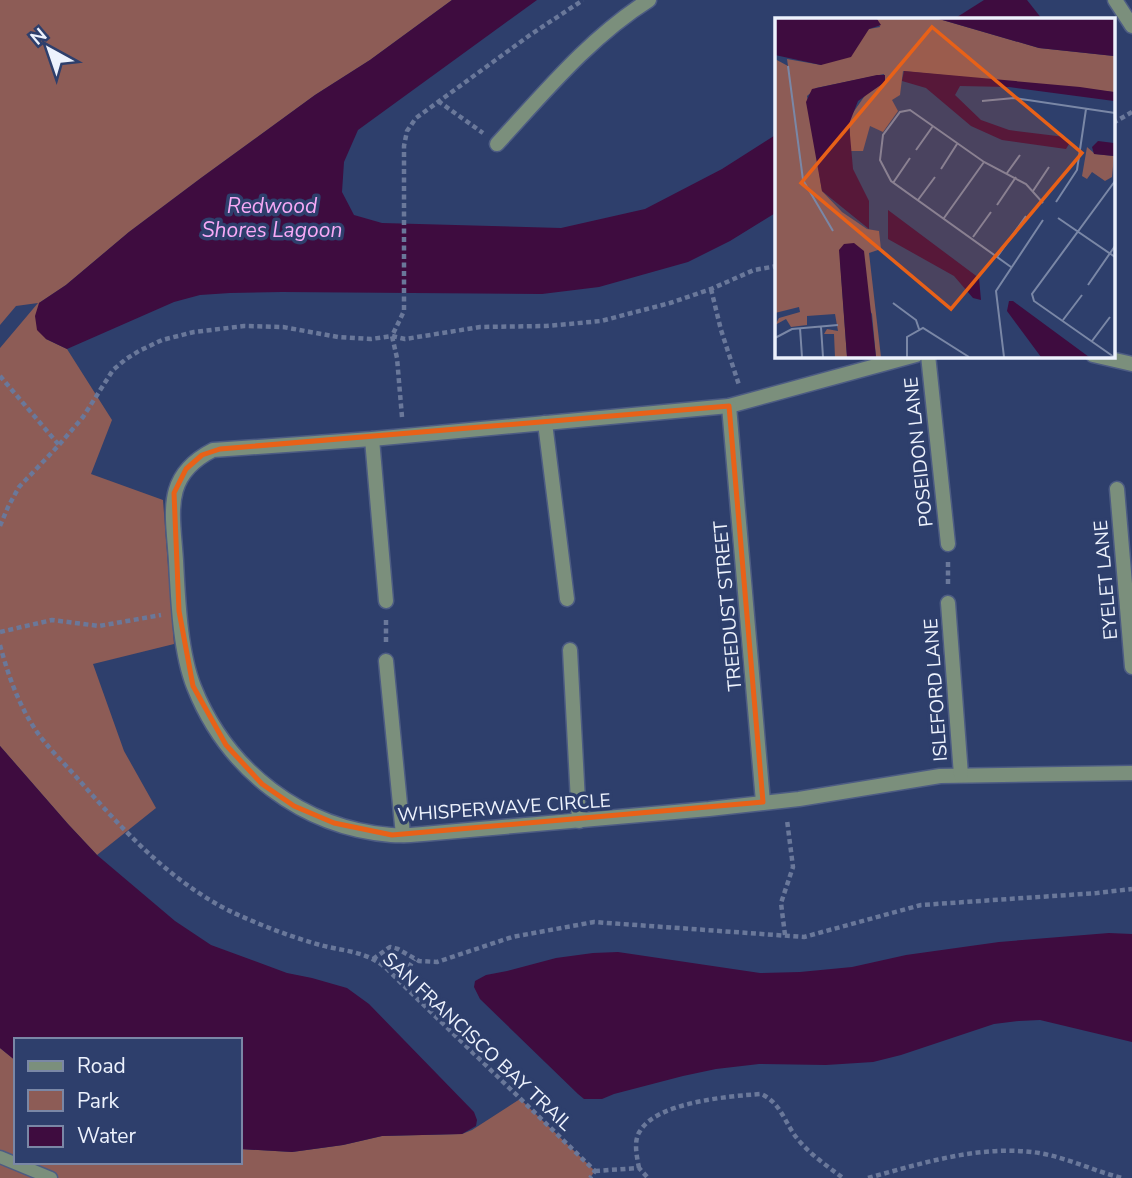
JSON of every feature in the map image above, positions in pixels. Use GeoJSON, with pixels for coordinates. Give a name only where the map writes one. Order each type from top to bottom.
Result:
{"type":"FeatureCollection","features":[{"type":"Feature","properties":{"kind":"street"},"geometry":{"type":"LineString","coordinates":[[498,144],[554,81],[590,46],[628,13],[649,0]]}},
{"type":"Feature","properties":{"kind":"street"},"geometry":{"type":"LineString","coordinates":[[1115,0],[1132,26]]}},
{"type":"Feature","properties":{"kind":"street","name":"WHISPERWAVE CIRCLE"},"geometry":{"type":"LineString","coordinates":[[902,357],[873,361],[729,406],[372,439],[213,450],[202,455],[186,469],[177,485],[173,505],[179,611],[186,662],[193,686],[208,717],[226,746],[252,775],[294,806],[334,823],[392,835],[709,809],[821,797],[907,781],[961,775],[1132,773]]}},
{"type":"Feature","properties":{"kind":"street","name":"POSEIDON LANE"},"geometry":{"type":"LineString","coordinates":[[928,357],[948,544]]}},
{"type":"Feature","properties":{"kind":"street"},"geometry":{"type":"LineString","coordinates":[[1102,357],[1132,364]]}},
{"type":"Feature","properties":{"kind":"street","name":"TREEDUST STREET"},"geometry":{"type":"LineString","coordinates":[[729,406],[762,802]]}},
{"type":"Feature","properties":{"kind":"street"},"geometry":{"type":"LineString","coordinates":[[545,423],[567,598]]}},
{"type":"Feature","properties":{"kind":"street"},"geometry":{"type":"LineString","coordinates":[[372,439],[386,601]]}},
{"type":"Feature","properties":{"kind":"street","name":"EYELET LANE"},"geometry":{"type":"LineString","coordinates":[[1116,489],[1132,667]]}},
{"type":"Feature","properties":{"kind":"street","name":"ISLEFORD LANE"},"geometry":{"type":"LineString","coordinates":[[948,603],[961,775]]}},
{"type":"Feature","properties":{"kind":"street"},"geometry":{"type":"LineString","coordinates":[[570,650],[579,821]]}},
{"type":"Feature","properties":{"kind":"street"},"geometry":{"type":"LineString","coordinates":[[386,661],[403,835]]}},
{"type":"Feature","properties":{"kind":"lane"},"geometry":{"type":"LineString","coordinates":[[17,1164],[51,1178]]}},
{"type":"Feature","properties":{"kind":"path"},"geometry":{"type":"LineString","coordinates":[[402,419],[397,358],[392,336],[404,311],[404,146],[407,131],[416,118],[438,101],[583,0]]}},
{"type":"Feature","properties":{"kind":"path"},"geometry":{"type":"LineString","coordinates":[[438,101],[498,144]]}},
{"type":"Feature","properties":{"kind":"path"},"geometry":{"type":"LineString","coordinates":[[1114,121],[1132,112]]}},
{"type":"Feature","properties":{"kind":"path"},"geometry":{"type":"LineString","coordinates":[[0,526],[19,487],[83,417],[113,370],[139,351],[162,340],[194,332],[243,326],[283,327],[338,337],[371,339],[392,336],[405,339],[480,327],[546,326],[601,321],[670,303],[754,270],[775,267]]}},
{"type":"Feature","properties":{"kind":"path"},"geometry":{"type":"LineString","coordinates":[[711,289],[740,388]]}},
{"type":"Feature","properties":{"kind":"path"},"geometry":{"type":"LineString","coordinates":[[0,376],[59,445]]}},
{"type":"Feature","properties":{"kind":"path"},"geometry":{"type":"LineString","coordinates":[[948,544],[948,603]]}},
{"type":"Feature","properties":{"kind":"path"},"geometry":{"type":"LineString","coordinates":[[386,601],[386,661]]}},
{"type":"Feature","properties":{"kind":"path"},"geometry":{"type":"LineString","coordinates":[[0,632],[52,620],[99,626],[179,611]]}},
{"type":"Feature","properties":{"kind":"path","name":"SAN FRANCISCO BAY TRAIL"},"geometry":{"type":"LineString","coordinates":[[0,645],[7,672],[37,732],[103,807],[168,871],[198,894],[248,919],[289,936],[373,959],[595,1171]]}},
{"type":"Feature","properties":{"kind":"path"},"geometry":{"type":"LineString","coordinates":[[785,936],[781,903],[793,867],[787,820]]}},
{"type":"Feature","properties":{"kind":"path"},"geometry":{"type":"LineString","coordinates":[[373,959],[390,947],[419,961],[437,962],[512,937],[594,922],[804,937],[921,905],[1132,889]]}},
{"type":"Feature","properties":{"kind":"path"},"geometry":{"type":"LineString","coordinates":[[400,982],[414,959]]}},
{"type":"Feature","properties":{"kind":"path"},"geometry":{"type":"LineString","coordinates":[[648,1178],[639,1168],[637,1137],[639,1131],[653,1118],[684,1105],[761,1094],[771,1098],[797,1139],[843,1178]]}},
{"type":"Feature","properties":{"kind":"path"},"geometry":{"type":"LineString","coordinates":[[868,1178],[958,1155],[1002,1151],[1038,1153],[1069,1160],[1122,1178]]}},
{"type":"Feature","properties":{"kind":"path"},"geometry":{"type":"LineString","coordinates":[[590,1178],[595,1171],[639,1168]]}},
{"type":"Feature","properties":{"kind":"highlighted area"},"geometry":{"type":"Polygon","coordinates":[[[729,406],[763,802],[392,835],[334,823],[294,806],[262,784],[226,745],[193,686],[179,611],[174,493],[186,469],[202,455],[220,449],[729,406]]]}},
{"type":"Feature","properties":{"kind":"green space"},"geometry":{"type":"Polygon","coordinates":[[[0,0],[452,0],[201,178],[129,232],[66,285],[39,303],[46,339],[67,349],[112,420],[91,474],[163,500],[174,644],[93,664],[124,751],[156,808],[97,855],[0,746],[0,348],[38,303],[16,306],[0,325],[0,0]]]}},
{"type":"Feature","properties":{"kind":"green space"},"geometry":{"type":"Polygon","coordinates":[[[0,1048],[14,1059],[14,1164],[242,1164],[242,1149],[292,1152],[382,1136],[462,1134],[520,1099],[595,1171],[590,1178],[0,1178],[0,1048]]]}},
{"type":"Feature","properties":{"kind":"water","name":"Redwood Shores Lagoon"},"geometry":{"type":"Polygon","coordinates":[[[452,0],[537,0],[358,130],[344,162],[342,192],[354,215],[382,223],[561,228],[645,209],[722,169],[775,135],[775,213],[730,241],[688,262],[599,287],[542,294],[282,292],[200,295],[174,302],[67,349],[46,339],[37,330],[35,316],[39,303],[66,285],[129,232],[201,178],[315,95],[370,60],[452,0]]]}},
{"type":"Feature","properties":{"kind":"water"},"geometry":{"type":"Polygon","coordinates":[[[984,0],[1027,0],[1041,18],[956,18],[984,0]]]}},
{"type":"Feature","properties":{"kind":"water"},"geometry":{"type":"Polygon","coordinates":[[[0,746],[97,855],[175,921],[211,945],[287,973],[347,988],[369,1004],[474,1112],[477,1120],[476,1126],[462,1134],[382,1136],[292,1152],[242,1149],[242,1038],[14,1038],[14,1059],[0,1048],[0,746]]]}},
{"type":"Feature","properties":{"kind":"water"},"geometry":{"type":"Polygon","coordinates":[[[1109,933],[1132,934],[1132,1042],[1040,1020],[1019,1021],[994,1024],[873,1062],[826,1065],[759,1064],[716,1069],[602,1099],[584,1099],[578,1094],[480,999],[474,987],[475,981],[486,975],[556,958],[593,953],[618,952],[760,973],[800,972],[852,967],[906,955],[999,942],[1109,933]]]}}]}
